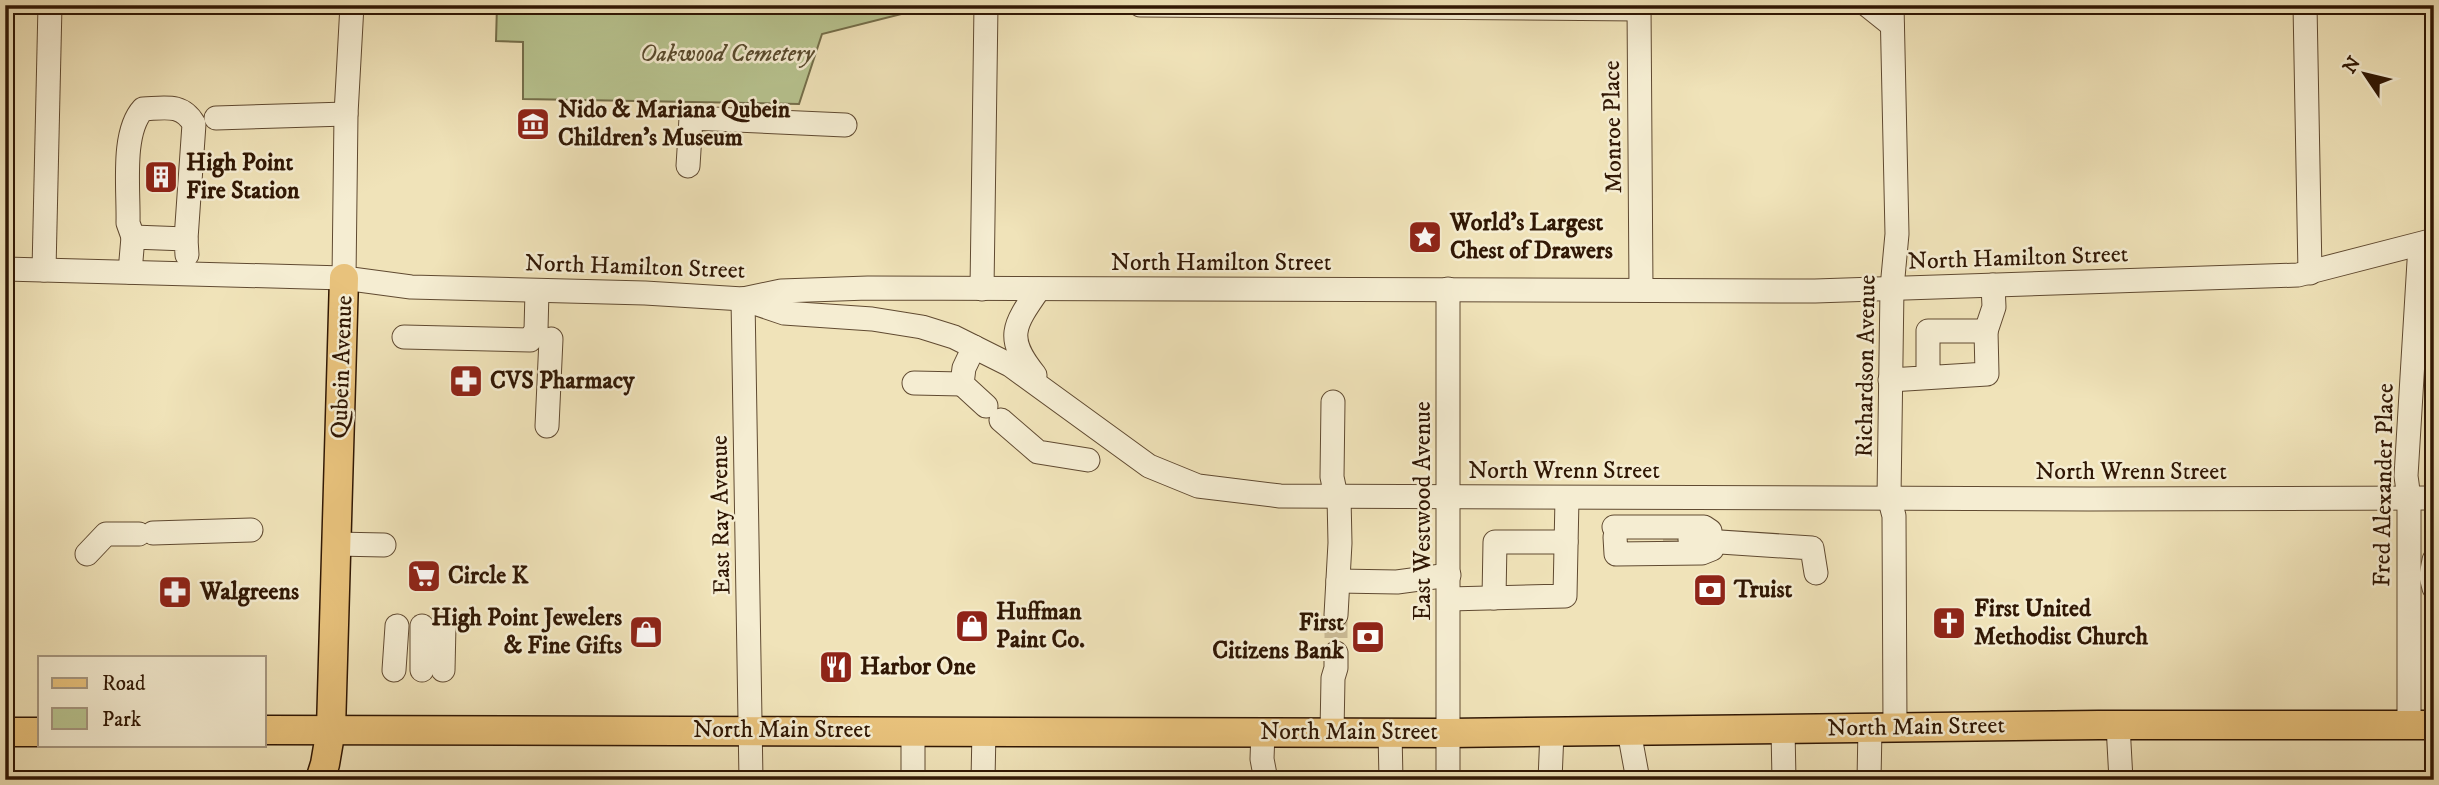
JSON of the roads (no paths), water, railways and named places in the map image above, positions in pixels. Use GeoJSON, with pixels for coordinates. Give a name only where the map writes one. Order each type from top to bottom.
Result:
{"type":"FeatureCollection","features":[{"type":"Feature","properties":{"kind":"main road","name":"Qubein Avenue"},"geometry":{"type":"LineString","coordinates":[[320,780],[331,729],[344,278]]}},
{"type":"Feature","properties":{"kind":"main road","name":"North Main Street"},"geometry":{"type":"LineString","coordinates":[[266,730],[1448,733],[2118,725],[2421,725]]}},
{"type":"Feature","properties":{"kind":"main road"},"geometry":{"type":"LineString","coordinates":[[5,732],[38,732]]}},
{"type":"Feature","properties":{"kind":"street"},"geometry":{"type":"LineString","coordinates":[[44,270],[50,5]]}},
{"type":"Feature","properties":{"kind":"street","name":"Qubein Avenue"},"geometry":{"type":"LineString","coordinates":[[344,278],[346,114],[352,5]]}},
{"type":"Feature","properties":{"kind":"street"},"geometry":{"type":"LineString","coordinates":[[982,289],[986,5]]}},
{"type":"Feature","properties":{"kind":"street"},"geometry":{"type":"LineString","coordinates":[[1140,5],[1639,7]]}},
{"type":"Feature","properties":{"kind":"street"},"geometry":{"type":"LineString","coordinates":[[1867,5],[1892,15]]}},
{"type":"Feature","properties":{"kind":"street"},"geometry":{"type":"LineString","coordinates":[[2305,5],[2311,273]]}},
{"type":"Feature","properties":{"kind":"street","name":"Monroe Place"},"geometry":{"type":"LineString","coordinates":[[1639,7],[1641,290]]}},
{"type":"Feature","properties":{"kind":"street","name":"Richardson Avenue"},"geometry":{"type":"LineString","coordinates":[[1874,728],[1894,528],[1889,497],[1892,288],[1897,234],[1892,15]]}},
{"type":"Feature","properties":{"kind":"street"},"geometry":{"type":"LineString","coordinates":[[130,272],[133,236],[128,223],[130,134],[135,118],[143,109],[174,108],[187,113],[194,124],[186,239],[188,274]]}},
{"type":"Feature","properties":{"kind":"street"},"geometry":{"type":"LineString","coordinates":[[216,118],[346,114]]}},
{"type":"Feature","properties":{"kind":"street"},"geometry":{"type":"LineString","coordinates":[[688,166],[691,118],[845,125]]}},
{"type":"Feature","properties":{"kind":"street"},"geometry":{"type":"LineString","coordinates":[[133,236],[186,239]]}},
{"type":"Feature","properties":{"kind":"street","name":"North Hamilton Street"},"geometry":{"type":"LineString","coordinates":[[5,269],[344,278],[411,287],[645,293],[743,299],[781,291],[868,288],[1815,291],[2298,275],[2427,243]]}},
{"type":"Feature","properties":{"kind":"street","name":"Fred Alexander Place"},"geometry":{"type":"LineString","coordinates":[[2421,725],[2406,477],[2426,293],[2427,243]]}},
{"type":"Feature","properties":{"kind":"street"},"geometry":{"type":"LineString","coordinates":[[1890,380],[1987,374],[1986,331],[1994,307],[1993,285]]}},
{"type":"Feature","properties":{"kind":"street"},"geometry":{"type":"LineString","coordinates":[[1039,289],[1019,320],[1016,347],[1048,392]]}},
{"type":"Feature","properties":{"kind":"street","name":"East Westwood Avenue"},"geometry":{"type":"LineString","coordinates":[[1448,289],[1448,780]]}},
{"type":"Feature","properties":{"kind":"street"},"geometry":{"type":"LineString","coordinates":[[404,337],[530,340],[536,330],[537,290]]}},
{"type":"Feature","properties":{"kind":"street","name":"North Wrenn Street"},"geometry":{"type":"LineString","coordinates":[[743,299],[784,313],[872,319],[922,327],[954,337],[1010,365],[1149,466],[1198,485],[1280,496],[2434,498]]}},
{"type":"Feature","properties":{"kind":"street","name":"East Ray Avenue"},"geometry":{"type":"LineString","coordinates":[[743,299],[751,780]]}},
{"type":"Feature","properties":{"kind":"street"},"geometry":{"type":"LineString","coordinates":[[1928,377],[1928,331],[1986,331]]}},
{"type":"Feature","properties":{"kind":"street"},"geometry":{"type":"LineString","coordinates":[[547,426],[551,339]]}},
{"type":"Feature","properties":{"kind":"street"},"geometry":{"type":"LineString","coordinates":[[962,384],[964,368],[974,347]]}},
{"type":"Feature","properties":{"kind":"street"},"geometry":{"type":"LineString","coordinates":[[914,383],[962,384],[1038,452],[1088,460]]}},
{"type":"Feature","properties":{"kind":"street"},"geometry":{"type":"LineString","coordinates":[[1333,402],[1332,477],[1338,496],[1336,615]]}},
{"type":"Feature","properties":{"kind":"street"},"geometry":{"type":"LineString","coordinates":[[1449,599],[1565,596],[1567,498]]}},
{"type":"Feature","properties":{"kind":"street"},"geometry":{"type":"LineString","coordinates":[[1614,532],[1704,527],[1732,542]]}},
{"type":"Feature","properties":{"kind":"street"},"geometry":{"type":"LineString","coordinates":[[87,554],[106,534],[251,530]]}},
{"type":"Feature","properties":{"kind":"street"},"geometry":{"type":"LineString","coordinates":[[1690,540],[1812,548],[1816,573]]}},
{"type":"Feature","properties":{"kind":"street"},"geometry":{"type":"LineString","coordinates":[[1494,598],[1495,542],[1566,542]]}},
{"type":"Feature","properties":{"kind":"street"},"geometry":{"type":"LineString","coordinates":[[336,544],[384,545]]}},
{"type":"Feature","properties":{"kind":"street"},"geometry":{"type":"LineString","coordinates":[[2434,560],[2431,576],[2434,588]]}},
{"type":"Feature","properties":{"kind":"street"},"geometry":{"type":"LineString","coordinates":[[1338,581],[1397,582],[1449,575]]}},
{"type":"Feature","properties":{"kind":"street"},"geometry":{"type":"LineString","coordinates":[[432,670],[433,625]]}},
{"type":"Feature","properties":{"kind":"street"},"geometry":{"type":"LineString","coordinates":[[394,670],[397,626]]}},
{"type":"Feature","properties":{"kind":"street"},"geometry":{"type":"LineString","coordinates":[[1332,733],[1336,653]]}},
{"type":"Feature","properties":{"kind":"street"},"geometry":{"type":"LineString","coordinates":[[2118,725],[2121,780]]}},
{"type":"Feature","properties":{"kind":"street"},"geometry":{"type":"LineString","coordinates":[[1858,780],[1874,728]]}},
{"type":"Feature","properties":{"kind":"street"},"geometry":{"type":"LineString","coordinates":[[1869,780],[1874,728]]}},
{"type":"Feature","properties":{"kind":"street"},"geometry":{"type":"LineString","coordinates":[[1783,729],[1784,780]]}},
{"type":"Feature","properties":{"kind":"street"},"geometry":{"type":"LineString","coordinates":[[913,730],[914,780]]}},
{"type":"Feature","properties":{"kind":"street"},"geometry":{"type":"LineString","coordinates":[[983,780],[984,731]]}},
{"type":"Feature","properties":{"kind":"street"},"geometry":{"type":"LineString","coordinates":[[1629,731],[1638,780]]}},
{"type":"Feature","properties":{"kind":"street"},"geometry":{"type":"LineString","coordinates":[[1263,732],[1262,759],[1266,780]]}},
{"type":"Feature","properties":{"kind":"street"},"geometry":{"type":"LineString","coordinates":[[1390,732],[1391,780]]}},
{"type":"Feature","properties":{"kind":"street"},"geometry":{"type":"LineString","coordinates":[[1550,780],[1552,732]]}},
{"type":"Feature","properties":{"kind":"tunnel"},"geometry":{"type":"LineString","coordinates":[[1663,540],[1690,540]]}},
{"type":"Feature","properties":{"kind":"tunnel"},"geometry":{"type":"LineString","coordinates":[[1336,615],[1336,653]]}},
{"type":"Feature","properties":{"kind":"place","name":"Nido & Mariana Qubein Children's Museum"},"geometry":{"type":"Point","coordinates":[533,124]}},
{"type":"Feature","properties":{"kind":"place","name":"High Point Fire Station"},"geometry":{"type":"Point","coordinates":[161,177]}},
{"type":"Feature","properties":{"kind":"place","name":"World's Largest Chest of Drawers"},"geometry":{"type":"Point","coordinates":[1425,237]}},
{"type":"Feature","properties":{"kind":"place","name":"CVS Pharmacy"},"geometry":{"type":"Point","coordinates":[466,381]}},
{"type":"Feature","properties":{"kind":"place","name":"Circle K"},"geometry":{"type":"Point","coordinates":[424,576]}},
{"type":"Feature","properties":{"kind":"place","name":"Truist"},"geometry":{"type":"Point","coordinates":[1710,590]}},
{"type":"Feature","properties":{"kind":"place","name":"Walgreens"},"geometry":{"type":"Point","coordinates":[175,592]}},
{"type":"Feature","properties":{"kind":"place","name":"First United Methodist Church"},"geometry":{"type":"Point","coordinates":[1949,623]}},
{"type":"Feature","properties":{"kind":"place","name":"Huffman Paint Co."},"geometry":{"type":"Point","coordinates":[972,626]}},
{"type":"Feature","properties":{"kind":"place","name":"High Point Jewelers & Fine Gifts"},"geometry":{"type":"Point","coordinates":[646,632]}},
{"type":"Feature","properties":{"kind":"place","name":"First Citizens Bank"},"geometry":{"type":"Point","coordinates":[1368,637]}},
{"type":"Feature","properties":{"kind":"place","name":"Harbor One"},"geometry":{"type":"Point","coordinates":[836,667]}},
{"type":"Feature","properties":{"kind":"park label","name":"Oakwood Cemetery"},"geometry":{"type":"Point","coordinates":[727,54]}}]}
